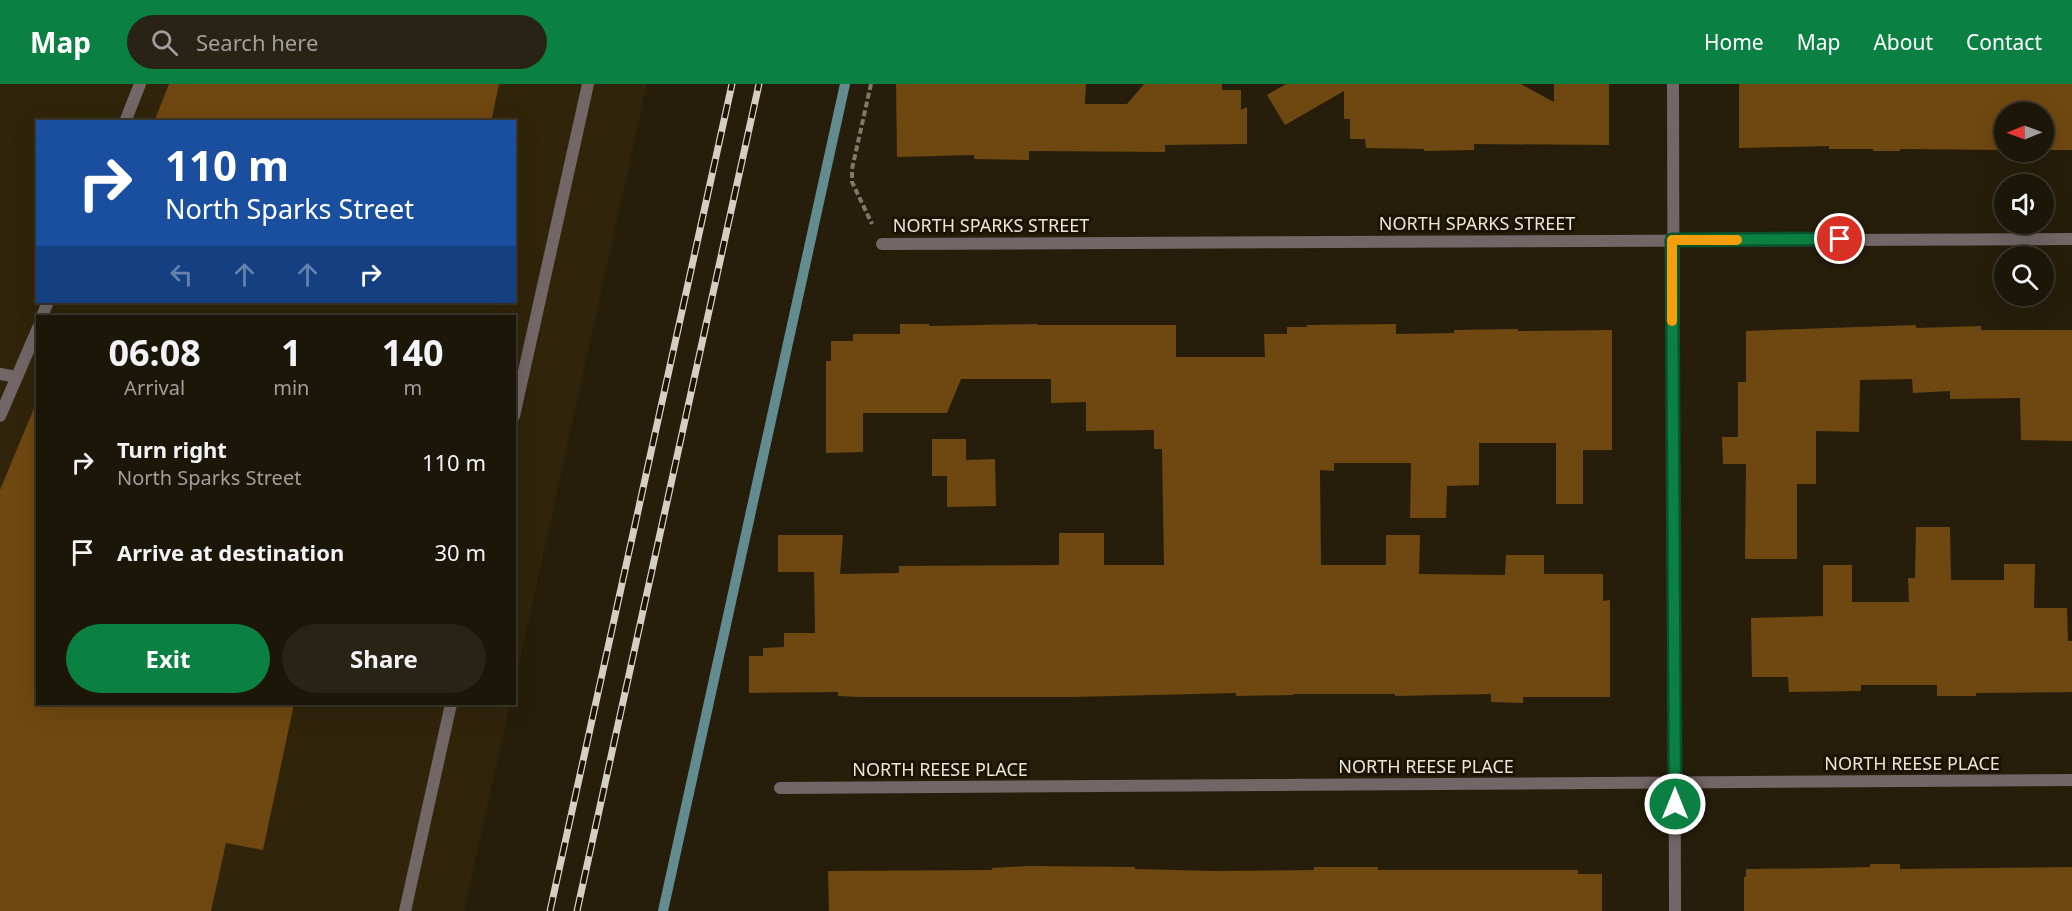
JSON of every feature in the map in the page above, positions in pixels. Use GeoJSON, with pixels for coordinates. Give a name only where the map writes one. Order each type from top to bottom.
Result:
{"type":"FeatureCollection","features":[{"type":"Feature","properties":{"kind":"street"},"geometry":{"type":"LineString","coordinates":[[126,120],[140,84]]}},
{"type":"Feature","properties":{"kind":"street"},"geometry":{"type":"LineString","coordinates":[[516,407],[588,84]]}},
{"type":"Feature","properties":{"kind":"street"},"geometry":{"type":"LineString","coordinates":[[1673,84],[1675,911]]}},
{"type":"Feature","properties":{"kind":"street","name":"NORTH SPARKS STREET"},"geometry":{"type":"LineString","coordinates":[[882,244],[2072,239]]}},
{"type":"Feature","properties":{"kind":"street"},"geometry":{"type":"LineString","coordinates":[[0,416],[36,332]]}},
{"type":"Feature","properties":{"kind":"street"},"geometry":{"type":"LineString","coordinates":[[0,374],[16,377]]}},
{"type":"Feature","properties":{"kind":"street"},"geometry":{"type":"LineString","coordinates":[[405,911],[451,705]]}},
{"type":"Feature","properties":{"kind":"street","name":"NORTH REESE PLACE"},"geometry":{"type":"LineString","coordinates":[[780,788],[2072,780]]}},
{"type":"Feature","properties":{"kind":"path"},"geometry":{"type":"LineString","coordinates":[[871,84],[852,169],[852,182],[882,244]]}},
{"type":"Feature","properties":{"kind":"shaded area"},"geometry":{"type":"Polygon","coordinates":[[[0,84],[647,84],[516,677],[516,315],[36,315],[36,705],[510,705],[464,911],[0,911],[0,84]]]}},
{"type":"Feature","properties":{"kind":"building"},"geometry":{"type":"Polygon","coordinates":[[[169,84],[499,84],[491,120],[155,120],[169,84]]]}},
{"type":"Feature","properties":{"kind":"building"},"geometry":{"type":"Polygon","coordinates":[[[896,84],[1086,84],[1085,104],[1127,104],[1144,84],[1222,84],[1222,90],[1241,90],[1241,110],[1247,107],[1247,144],[1165,145],[1165,152],[1029,151],[1029,160],[974,159],[974,155],[897,157],[896,84]]]}},
{"type":"Feature","properties":{"kind":"building"},"geometry":{"type":"Polygon","coordinates":[[[1286,84],[1521,84],[1554,102],[1554,84],[1609,84],[1609,145],[1474,144],[1474,150],[1424,151],[1424,149],[1366,148],[1365,139],[1350,139],[1350,119],[1344,119],[1344,91],[1285,125],[1267,95],[1286,84]]]}},
{"type":"Feature","properties":{"kind":"building"},"geometry":{"type":"Polygon","coordinates":[[[1739,84],[2072,84],[2072,150],[2054,150],[2054,102],[1994,102],[1994,150],[1873,151],[1873,149],[1829,149],[1829,146],[1739,148],[1739,84]]]}},
{"type":"Feature","properties":{"kind":"building"},"geometry":{"type":"Polygon","coordinates":[[[900,324],[929,324],[929,326],[1176,325],[1176,357],[1265,357],[1264,334],[1287,334],[1287,327],[1307,327],[1307,325],[1396,324],[1396,334],[1454,333],[1454,330],[1612,330],[1612,450],[1583,450],[1583,504],[1556,504],[1556,443],[1479,443],[1479,485],[1447,486],[1446,518],[1410,518],[1411,463],[1334,463],[1334,471],[1320,470],[1321,565],[1386,565],[1386,535],[1420,535],[1419,574],[1505,575],[1506,555],[1544,555],[1544,574],[1603,574],[1603,601],[1610,600],[1610,697],[1523,697],[1523,703],[1491,702],[1491,694],[1236,696],[1236,693],[1072,697],[859,697],[838,696],[838,692],[749,693],[749,656],[763,656],[763,648],[784,647],[784,633],[815,633],[814,572],[778,572],[778,535],[843,535],[840,574],[899,573],[899,566],[1059,565],[1059,533],[1104,533],[1104,565],[1164,565],[1162,449],[1154,449],[1154,430],[1086,431],[1086,402],[1051,403],[1051,379],[961,379],[947,413],[863,413],[863,452],[826,453],[826,361],[831,361],[831,341],[853,341],[853,334],[900,334],[900,324]]]}},
{"type":"Feature","properties":{"kind":"building"},"geometry":{"type":"Polygon","coordinates":[[[1916,325],[1916,328],[1981,326],[1981,330],[2072,330],[2072,441],[2021,440],[2020,398],[1950,399],[1950,391],[1913,393],[1912,379],[1860,380],[1859,432],[1816,431],[1816,484],[1797,484],[1797,559],[1745,559],[1746,464],[1723,464],[1722,437],[1738,437],[1738,382],[1746,382],[1746,331],[1916,325]]]}},
{"type":"Feature","properties":{"kind":"building"},"geometry":{"type":"Polygon","coordinates":[[[36,403],[36,705],[294,705],[263,850],[226,843],[211,911],[0,911],[0,490],[36,403]]]}},
{"type":"Feature","properties":{"kind":"building"},"geometry":{"type":"Polygon","coordinates":[[[932,439],[966,439],[966,460],[995,459],[996,506],[947,507],[947,476],[932,476],[932,439]]]}},
{"type":"Feature","properties":{"kind":"building"},"geometry":{"type":"Polygon","coordinates":[[[1916,527],[1950,527],[1951,580],[2004,580],[2004,564],[2035,564],[2034,608],[2067,608],[2068,641],[2072,641],[2072,692],[1976,693],[1976,696],[1937,696],[1937,685],[1861,685],[1861,691],[1789,692],[1788,677],[1752,677],[1751,618],[1823,616],[1823,565],[1852,565],[1852,602],[1909,602],[1908,578],[1915,578],[1916,527]]]}},
{"type":"Feature","properties":{"kind":"building"},"geometry":{"type":"Polygon","coordinates":[[[1870,864],[1900,864],[1900,869],[2072,867],[2072,911],[1744,911],[1746,869],[1870,867],[1870,864]]]}},
{"type":"Feature","properties":{"kind":"building"},"geometry":{"type":"Polygon","coordinates":[[[1135,867],[1135,869],[1214,871],[1314,870],[1314,867],[1378,867],[1378,870],[1578,870],[1578,874],[1602,874],[1602,911],[829,911],[828,871],[992,870],[992,868],[1135,867]]]}},
{"type":"Feature","properties":{"kind":"waterway"},"geometry":{"type":"LineString","coordinates":[[663,911],[845,84]]}},
{"type":"Feature","properties":{"kind":"railway"},"geometry":{"type":"LineString","coordinates":[[550,911],[732,84]]}},
{"type":"Feature","properties":{"kind":"railway"},"geometry":{"type":"LineString","coordinates":[[577,911],[759,84]]}},
{"type":"Feature","properties":{"kind":"slow traffic"},"geometry":{"type":"LineString","coordinates":[[1672,321],[1672,240],[1737,240]]}},
{"type":"Feature","properties":{"kind":"route"},"geometry":{"type":"LineString","coordinates":[[1675,804],[1672,240],[1840,239]]}}]}
